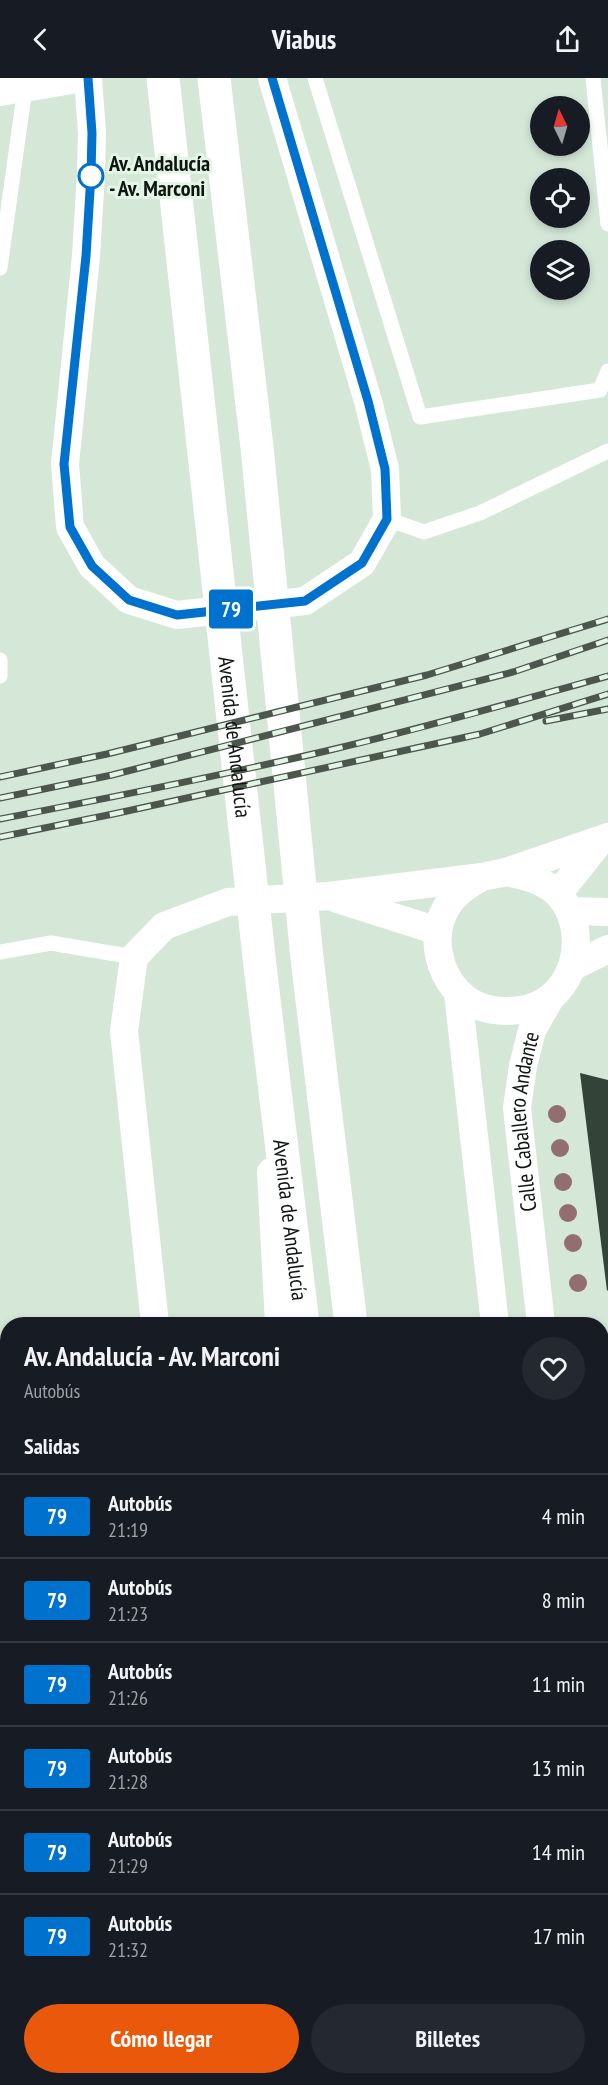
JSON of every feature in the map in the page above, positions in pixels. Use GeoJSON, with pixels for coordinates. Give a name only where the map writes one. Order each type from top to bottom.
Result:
{"type":"FeatureCollection","features":[{"type":"Feature","properties":{"kind":"main road","name":"Avenida de Andalucía"},"geometry":{"type":"LineString","coordinates":[[163,78],[260,966],[302,1317]]}},
{"type":"Feature","properties":{"kind":"main road"},"geometry":{"type":"LineString","coordinates":[[214,78],[257,447],[307,958],[350,1317]]}},
{"type":"Feature","properties":{"kind":"street"},"geometry":{"type":"LineString","coordinates":[[12,89],[86,78],[92,133],[87,232],[64,464],[70,527],[92,566],[129,600],[177,615],[305,601],[362,563],[387,519],[385,469],[368,401],[272,78]]}},
{"type":"Feature","properties":{"kind":"street"},"geometry":{"type":"LineString","coordinates":[[564,902],[577,939],[572,967],[563,983],[551,997],[528,1008],[504,1012],[479,1006],[459,993],[445,975],[438,954],[438,931],[446,908],[461,889],[494,875],[604,839]]}},
{"type":"Feature","properties":{"kind":"street"},"geometry":{"type":"LineString","coordinates":[[564,902],[604,839]]}},
{"type":"Feature","properties":{"kind":"street"},"geometry":{"type":"LineString","coordinates":[[154,1317],[124,1031],[134,957],[164,926],[228,902],[329,896],[494,875],[534,878],[564,902],[608,912]]}},
{"type":"Feature","properties":{"kind":"street"},"geometry":{"type":"LineString","coordinates":[[329,896],[438,931]]}},
{"type":"Feature","properties":{"kind":"street"},"geometry":{"type":"LineString","coordinates":[[572,967],[608,949]]}},
{"type":"Feature","properties":{"kind":"street"},"geometry":{"type":"LineString","coordinates":[[260,966],[279,1317]]}},
{"type":"Feature","properties":{"kind":"street"},"geometry":{"type":"LineString","coordinates":[[459,993],[494,1317]]}},
{"type":"Feature","properties":{"kind":"street","name":"Calle Caballero Andante"},"geometry":{"type":"LineString","coordinates":[[540,1317],[517,1108],[522,1066],[532,1030],[551,997]]}},
{"type":"Feature","properties":{"kind":"lane"},"geometry":{"type":"LineString","coordinates":[[315,78],[420,417],[600,390],[608,371]]}},
{"type":"Feature","properties":{"kind":"lane"},"geometry":{"type":"LineString","coordinates":[[593,78],[608,224]]}},
{"type":"Feature","properties":{"kind":"lane"},"geometry":{"type":"LineString","coordinates":[[0,268],[12,89]]}},
{"type":"Feature","properties":{"kind":"lane"},"geometry":{"type":"LineString","coordinates":[[387,519],[424,532],[480,513],[608,451]]}},
{"type":"Feature","properties":{"kind":"lane"},"geometry":{"type":"LineString","coordinates":[[0,660],[0,676]]}},
{"type":"Feature","properties":{"kind":"lane"},"geometry":{"type":"LineString","coordinates":[[0,952],[51,943],[134,957]]}},
{"type":"Feature","properties":{"kind":"building"},"geometry":{"type":"Polygon","coordinates":[[[580,1073],[608,1080],[607,1291],[580,1073]]]}},
{"type":"Feature","properties":{"kind":"railway"},"geometry":{"type":"LineString","coordinates":[[0,777],[107,754],[427,675],[608,619]]}},
{"type":"Feature","properties":{"kind":"railway"},"geometry":{"type":"LineString","coordinates":[[0,798],[112,775],[513,672],[608,640]]}},
{"type":"Feature","properties":{"kind":"railway"},"geometry":{"type":"LineString","coordinates":[[0,819],[326,751],[608,676]]}},
{"type":"Feature","properties":{"kind":"railway"},"geometry":{"type":"LineString","coordinates":[[0,837],[480,734],[608,694]]}},
{"type":"Feature","properties":{"kind":"railway"},"geometry":{"type":"LineString","coordinates":[[546,721],[608,709]]}},
{"type":"Feature","properties":{"kind":"bus line","name":"79"},"geometry":{"type":"LineString","coordinates":[[88,78],[92,133],[86,256],[64,464],[70,527],[92,566],[129,600],[177,615],[305,601],[362,563],[387,519],[385,469],[368,401],[272,78]]}},
{"type":"Feature","properties":{"kind":"place","name":"Av. Andalucía - Av. Marconi"},"geometry":{"type":"Point","coordinates":[91,176]}}]}
